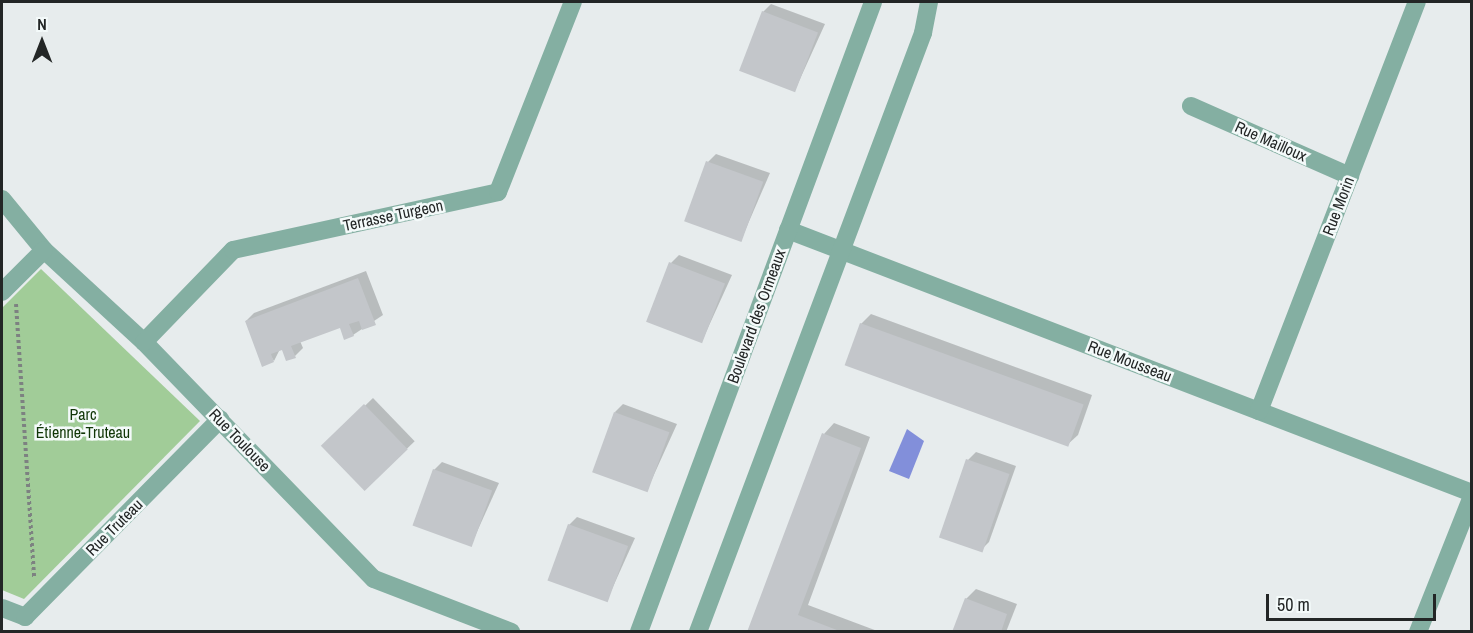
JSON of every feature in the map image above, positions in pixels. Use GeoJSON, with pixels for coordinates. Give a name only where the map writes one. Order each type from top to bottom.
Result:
{"type":"FeatureCollection","features":[{"type":"Feature","properties":{"kind":"street"},"geometry":{"type":"LineString","coordinates":[[563,2],[566,20]]}},
{"type":"Feature","properties":{"kind":"street","name":"Terrasse Turgeon"},"geometry":{"type":"LineString","coordinates":[[144,342],[233,250],[498,192],[573,2]]}},
{"type":"Feature","properties":{"kind":"street","name":"Boulevard des Ormeaux"},"geometry":{"type":"LineString","coordinates":[[639,632],[873,2]]}},
{"type":"Feature","properties":{"kind":"street"},"geometry":{"type":"LineString","coordinates":[[698,632],[923,33],[929,2]]}},
{"type":"Feature","properties":{"kind":"street","name":"Rue Morin"},"geometry":{"type":"LineString","coordinates":[[1260,411],[1417,2]]}},
{"type":"Feature","properties":{"kind":"street","name":"Rue Mailloux"},"geometry":{"type":"LineString","coordinates":[[1191,106],[1350,176]]}},
{"type":"Feature","properties":{"kind":"street","name":"Rue Toulouse"},"geometry":{"type":"LineString","coordinates":[[2,199],[44,250],[144,342],[374,579],[511,632]]}},
{"type":"Feature","properties":{"kind":"street","name":"Rue Mousseau"},"geometry":{"type":"LineString","coordinates":[[788,230],[1472,494]]}},
{"type":"Feature","properties":{"kind":"street"},"geometry":{"type":"LineString","coordinates":[[8,286],[44,250]]}},
{"type":"Feature","properties":{"kind":"street","name":"Rue Truteau"},"geometry":{"type":"LineString","coordinates":[[36,606],[220,419]]}},
{"type":"Feature","properties":{"kind":"street"},"geometry":{"type":"LineString","coordinates":[[1418,632],[1472,494]]}},
{"type":"Feature","properties":{"kind":"street"},"geometry":{"type":"LineString","coordinates":[[2,608],[25,617],[36,606]]}},
{"type":"Feature","properties":{"kind":"path"},"geometry":{"type":"LineString","coordinates":[[8,286],[36,606]]}},
{"type":"Feature","properties":{"kind":"green space","name":"Parc Étienne-Truteau"},"geometry":{"type":"Polygon","coordinates":[[[41,269],[200,421],[24,599],[2,590],[2,308],[41,269]]]}},
{"type":"Feature","properties":{"kind":"water"},"geometry":{"type":"Polygon","coordinates":[[[907,429],[924,441],[909,479],[889,471],[907,429]]]}},
{"type":"Feature","properties":{"kind":"building"},"geometry":{"type":"Polygon","coordinates":[[[762,11],[818,33],[795,92],[739,71],[762,11]]]}},
{"type":"Feature","properties":{"kind":"building"},"geometry":{"type":"Polygon","coordinates":[[[706,161],[763,182],[741,242],[684,221],[706,161]]]}},
{"type":"Feature","properties":{"kind":"building"},"geometry":{"type":"Polygon","coordinates":[[[669,262],[725,284],[702,343],[646,322],[669,262]]]}},
{"type":"Feature","properties":{"kind":"building"},"geometry":{"type":"Polygon","coordinates":[[[358,278],[376,325],[362,330],[359,321],[349,324],[354,336],[344,340],[340,328],[291,346],[296,358],[286,361],[282,350],[271,354],[274,362],[262,367],[245,321],[358,278]]]}},
{"type":"Feature","properties":{"kind":"building"},"geometry":{"type":"Polygon","coordinates":[[[860,323],[1084,404],[1068,447],[845,365],[860,323]]]}},
{"type":"Feature","properties":{"kind":"building"},"geometry":{"type":"Polygon","coordinates":[[[364,404],[408,449],[365,491],[321,446],[364,404]]]}},
{"type":"Feature","properties":{"kind":"building"},"geometry":{"type":"Polygon","coordinates":[[[614,412],[669,432],[648,492],[592,472],[614,412]]]}},
{"type":"Feature","properties":{"kind":"building"},"geometry":{"type":"Polygon","coordinates":[[[822,433],[861,448],[798,615],[842,632],[747,632],[822,433]]]}},
{"type":"Feature","properties":{"kind":"building"},"geometry":{"type":"Polygon","coordinates":[[[966,459],[1009,474],[982,552],[939,537],[966,459]]]}},
{"type":"Feature","properties":{"kind":"building"},"geometry":{"type":"Polygon","coordinates":[[[433,469],[492,491],[472,547],[412,525],[433,469]]]}},
{"type":"Feature","properties":{"kind":"building"},"geometry":{"type":"Polygon","coordinates":[[[568,524],[628,546],[608,602],[547,580],[568,524]]]}},
{"type":"Feature","properties":{"kind":"building"},"geometry":{"type":"Polygon","coordinates":[[[965,598],[1007,614],[1001,632],[952,632],[965,598]]]}}]}
